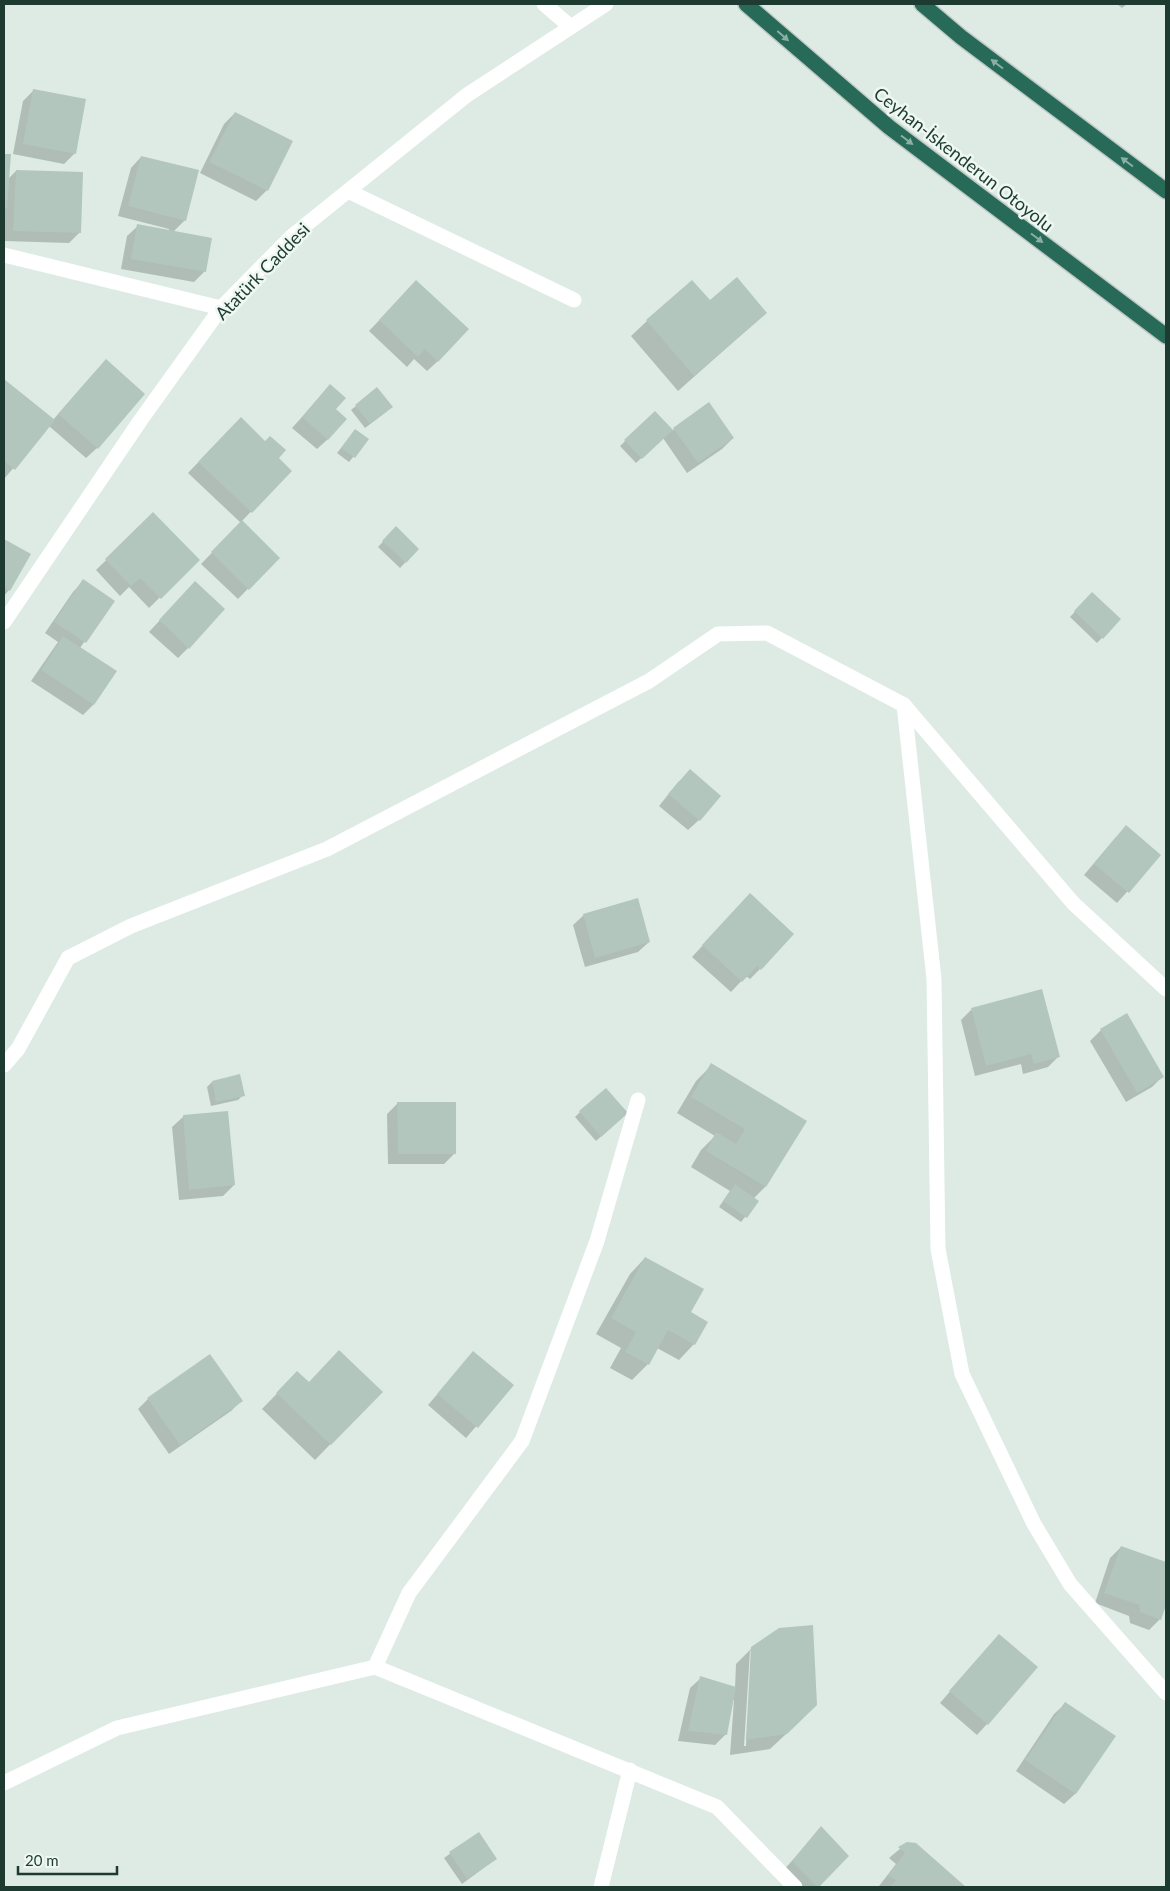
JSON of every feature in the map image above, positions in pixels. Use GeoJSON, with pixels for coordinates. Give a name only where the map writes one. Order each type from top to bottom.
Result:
{"type":"FeatureCollection","features":[{"type":"Feature","properties":{"kind":"highway","name":"Ceyhan-İskenderun Otoyolu"},"geometry":{"type":"LineString","coordinates":[[746,4],[889,127],[1166,336]]}},
{"type":"Feature","properties":{"kind":"highway"},"geometry":{"type":"LineString","coordinates":[[922,4],[961,36],[1166,191]]}},
{"type":"Feature","properties":{"kind":"street"},"geometry":{"type":"LineString","coordinates":[[544,4],[571,27]]}},
{"type":"Feature","properties":{"kind":"street","name":"Atatürk Caddesi"},"geometry":{"type":"LineString","coordinates":[[4,622],[140,421],[221,308],[292,236],[467,95],[606,4]]}},
{"type":"Feature","properties":{"kind":"street"},"geometry":{"type":"LineString","coordinates":[[348,191],[574,300]]}},
{"type":"Feature","properties":{"kind":"street"},"geometry":{"type":"LineString","coordinates":[[4,255],[221,308]]}},
{"type":"Feature","properties":{"kind":"street"},"geometry":{"type":"LineString","coordinates":[[4,1065],[18,1049],[68,958],[131,926],[327,849],[649,680],[718,634],[767,633],[904,705],[1073,903],[1166,989]]}},
{"type":"Feature","properties":{"kind":"street"},"geometry":{"type":"LineString","coordinates":[[904,705],[934,979],[938,1249],[962,1374],[1034,1524],[1070,1584],[1166,1693]]}},
{"type":"Feature","properties":{"kind":"street"},"geometry":{"type":"LineString","coordinates":[[375,1667],[410,1594],[522,1441],[597,1242],[638,1100]]}},
{"type":"Feature","properties":{"kind":"street"},"geometry":{"type":"LineString","coordinates":[[4,1783],[117,1728],[375,1667],[717,1807],[794,1887]]}},
{"type":"Feature","properties":{"kind":"street"},"geometry":{"type":"LineString","coordinates":[[601,1887],[630,1770]]}},
{"type":"Feature","properties":{"kind":"building"},"geometry":{"type":"Polygon","coordinates":[[[33,89],[86,99],[76,154],[23,144],[33,89]]]}},
{"type":"Feature","properties":{"kind":"building"},"geometry":{"type":"Polygon","coordinates":[[[235,112],[293,141],[268,191],[209,162],[235,112]]]}},
{"type":"Feature","properties":{"kind":"building"},"geometry":{"type":"Polygon","coordinates":[[[4,154],[11,154],[7,209],[4,208],[4,154]]]}},
{"type":"Feature","properties":{"kind":"building"},"geometry":{"type":"Polygon","coordinates":[[[141,156],[199,170],[186,221],[128,206],[141,156]]]}},
{"type":"Feature","properties":{"kind":"building"},"geometry":{"type":"Polygon","coordinates":[[[16,170],[83,172],[81,233],[13,231],[16,170]]]}},
{"type":"Feature","properties":{"kind":"building"},"geometry":{"type":"Polygon","coordinates":[[[137,224],[212,238],[206,272],[131,259],[137,224]]]}},
{"type":"Feature","properties":{"kind":"building"},"geometry":{"type":"Polygon","coordinates":[[[737,277],[767,313],[694,376],[646,320],[692,280],[710,300],[737,277]]]}},
{"type":"Feature","properties":{"kind":"building"},"geometry":{"type":"Polygon","coordinates":[[[416,280],[469,329],[438,362],[425,349],[418,357],[379,320],[416,280]]]}},
{"type":"Feature","properties":{"kind":"building"},"geometry":{"type":"Polygon","coordinates":[[[106,359],[145,394],[98,449],[58,414],[106,359]]]}},
{"type":"Feature","properties":{"kind":"building"},"geometry":{"type":"Polygon","coordinates":[[[4,379],[55,420],[15,470],[4,461],[4,379]]]}},
{"type":"Feature","properties":{"kind":"building"},"geometry":{"type":"Polygon","coordinates":[[[330,384],[346,398],[336,409],[347,419],[328,440],[302,417],[330,384]]]}},
{"type":"Feature","properties":{"kind":"building"},"geometry":{"type":"Polygon","coordinates":[[[377,387],[393,407],[370,424],[355,405],[377,387]]]}},
{"type":"Feature","properties":{"kind":"building"},"geometry":{"type":"Polygon","coordinates":[[[709,402],[734,438],[698,463],[673,428],[709,402]]]}},
{"type":"Feature","properties":{"kind":"building"},"geometry":{"type":"Polygon","coordinates":[[[655,411],[673,430],[642,459],[624,440],[655,411]]]}},
{"type":"Feature","properties":{"kind":"building"},"geometry":{"type":"Polygon","coordinates":[[[241,417],[265,441],[270,436],[286,450],[279,458],[292,471],[252,513],[198,462],[241,417]]]}},
{"type":"Feature","properties":{"kind":"building"},"geometry":{"type":"Polygon","coordinates":[[[355,429],[369,439],[355,458],[341,448],[355,429]]]}},
{"type":"Feature","properties":{"kind":"building"},"geometry":{"type":"Polygon","coordinates":[[[153,512],[200,560],[161,599],[140,578],[131,586],[105,559],[153,512]]]}},
{"type":"Feature","properties":{"kind":"building"},"geometry":{"type":"Polygon","coordinates":[[[242,520],[280,558],[249,590],[211,552],[242,520]]]}},
{"type":"Feature","properties":{"kind":"building"},"geometry":{"type":"Polygon","coordinates":[[[396,526],[419,549],[406,563],[382,541],[396,526]]]}},
{"type":"Feature","properties":{"kind":"building"},"geometry":{"type":"Polygon","coordinates":[[[4,539],[31,554],[10,591],[4,588],[4,539]]]}},
{"type":"Feature","properties":{"kind":"building"},"geometry":{"type":"Polygon","coordinates":[[[83,579],[115,601],[86,643],[54,622],[83,579]]]}},
{"type":"Feature","properties":{"kind":"building"},"geometry":{"type":"Polygon","coordinates":[[[195,581],[225,609],[189,649],[159,620],[195,581]]]}},
{"type":"Feature","properties":{"kind":"building"},"geometry":{"type":"Polygon","coordinates":[[[1092,592],[1121,619],[1103,639],[1074,611],[1092,592]]]}},
{"type":"Feature","properties":{"kind":"building"},"geometry":{"type":"Polygon","coordinates":[[[63,636],[117,671],[94,705],[41,670],[63,636]]]}},
{"type":"Feature","properties":{"kind":"building"},"geometry":{"type":"Polygon","coordinates":[[[690,769],[721,796],[700,821],[668,794],[690,769]]]}},
{"type":"Feature","properties":{"kind":"building"},"geometry":{"type":"Polygon","coordinates":[[[1126,825],[1161,855],[1129,893],[1094,864],[1126,825]]]}},
{"type":"Feature","properties":{"kind":"building"},"geometry":{"type":"Polygon","coordinates":[[[750,893],[794,934],[761,970],[757,966],[742,982],[702,945],[750,893]]]}},
{"type":"Feature","properties":{"kind":"building"},"geometry":{"type":"Polygon","coordinates":[[[638,898],[650,942],[595,958],[583,914],[638,898]]]}},
{"type":"Feature","properties":{"kind":"building"},"geometry":{"type":"Polygon","coordinates":[[[1042,989],[1060,1057],[1034,1064],[1031,1054],[986,1066],[971,1008],[1042,989]]]}},
{"type":"Feature","properties":{"kind":"building"},"geometry":{"type":"Polygon","coordinates":[[[1127,1013],[1164,1077],[1137,1093],[1100,1029],[1127,1013]]]}},
{"type":"Feature","properties":{"kind":"building"},"geometry":{"type":"Polygon","coordinates":[[[711,1063],[807,1121],[766,1187],[706,1151],[716,1132],[736,1144],[745,1129],[691,1097],[711,1063]]]}},
{"type":"Feature","properties":{"kind":"building"},"geometry":{"type":"Polygon","coordinates":[[[240,1074],[245,1096],[216,1102],[212,1081],[240,1074]]]}},
{"type":"Feature","properties":{"kind":"building"},"geometry":{"type":"Polygon","coordinates":[[[606,1088],[628,1113],[601,1137],[579,1111],[606,1088]]]}},
{"type":"Feature","properties":{"kind":"building"},"geometry":{"type":"Polygon","coordinates":[[[397,1102],[456,1102],[456,1154],[398,1154],[397,1102]]]}},
{"type":"Feature","properties":{"kind":"building"},"geometry":{"type":"Polygon","coordinates":[[[228,1111],[235,1185],[189,1190],[183,1115],[228,1111]]]}},
{"type":"Feature","properties":{"kind":"building"},"geometry":{"type":"Polygon","coordinates":[[[735,1184],[759,1201],[747,1218],[723,1201],[735,1184]]]}},
{"type":"Feature","properties":{"kind":"building"},"geometry":{"type":"Polygon","coordinates":[[[645,1257],[704,1289],[691,1312],[708,1322],[695,1345],[668,1330],[649,1365],[625,1352],[636,1332],[611,1318],[645,1257]]]}},
{"type":"Feature","properties":{"kind":"building"},"geometry":{"type":"Polygon","coordinates":[[[339,1350],[383,1392],[331,1445],[276,1393],[297,1371],[309,1382],[339,1350]]]}},
{"type":"Feature","properties":{"kind":"building"},"geometry":{"type":"Polygon","coordinates":[[[473,1351],[514,1385],[478,1428],[437,1394],[473,1351]]]}},
{"type":"Feature","properties":{"kind":"building"},"geometry":{"type":"Polygon","coordinates":[[[210,1354],[243,1401],[180,1445],[147,1398],[210,1354]]]}},
{"type":"Feature","properties":{"kind":"building"},"geometry":{"type":"Polygon","coordinates":[[[1121,1546],[1166,1562],[1166,1605],[1161,1620],[1140,1612],[1139,1605],[1104,1593],[1121,1546]]]}},
{"type":"Feature","properties":{"kind":"building"},"geometry":{"type":"Polygon","coordinates":[[[813,1625],[817,1705],[787,1734],[746,1740],[751,1647],[779,1628],[813,1625]]]}},
{"type":"Feature","properties":{"kind":"building"},"geometry":{"type":"Polygon","coordinates":[[[999,1634],[1038,1667],[988,1725],[949,1691],[999,1634]]]}},
{"type":"Feature","properties":{"kind":"building"},"geometry":{"type":"Polygon","coordinates":[[[700,1676],[736,1687],[727,1735],[688,1731],[700,1676]]]}},
{"type":"Feature","properties":{"kind":"building"},"geometry":{"type":"Polygon","coordinates":[[[1065,1702],[1116,1736],[1076,1794],[1025,1760],[1065,1702]]]}},
{"type":"Feature","properties":{"kind":"building"},"geometry":{"type":"Polygon","coordinates":[[[821,1826],[849,1856],[817,1887],[792,1861],[821,1826]]]}},
{"type":"Feature","properties":{"kind":"building"},"geometry":{"type":"Polygon","coordinates":[[[479,1832],[497,1859],[467,1879],[449,1852],[479,1832]]]}},
{"type":"Feature","properties":{"kind":"building"},"geometry":{"type":"Polygon","coordinates":[[[907,1842],[916,1843],[966,1887],[890,1887],[896,1880],[888,1875],[905,1853],[898,1847],[907,1842]]]}}]}
